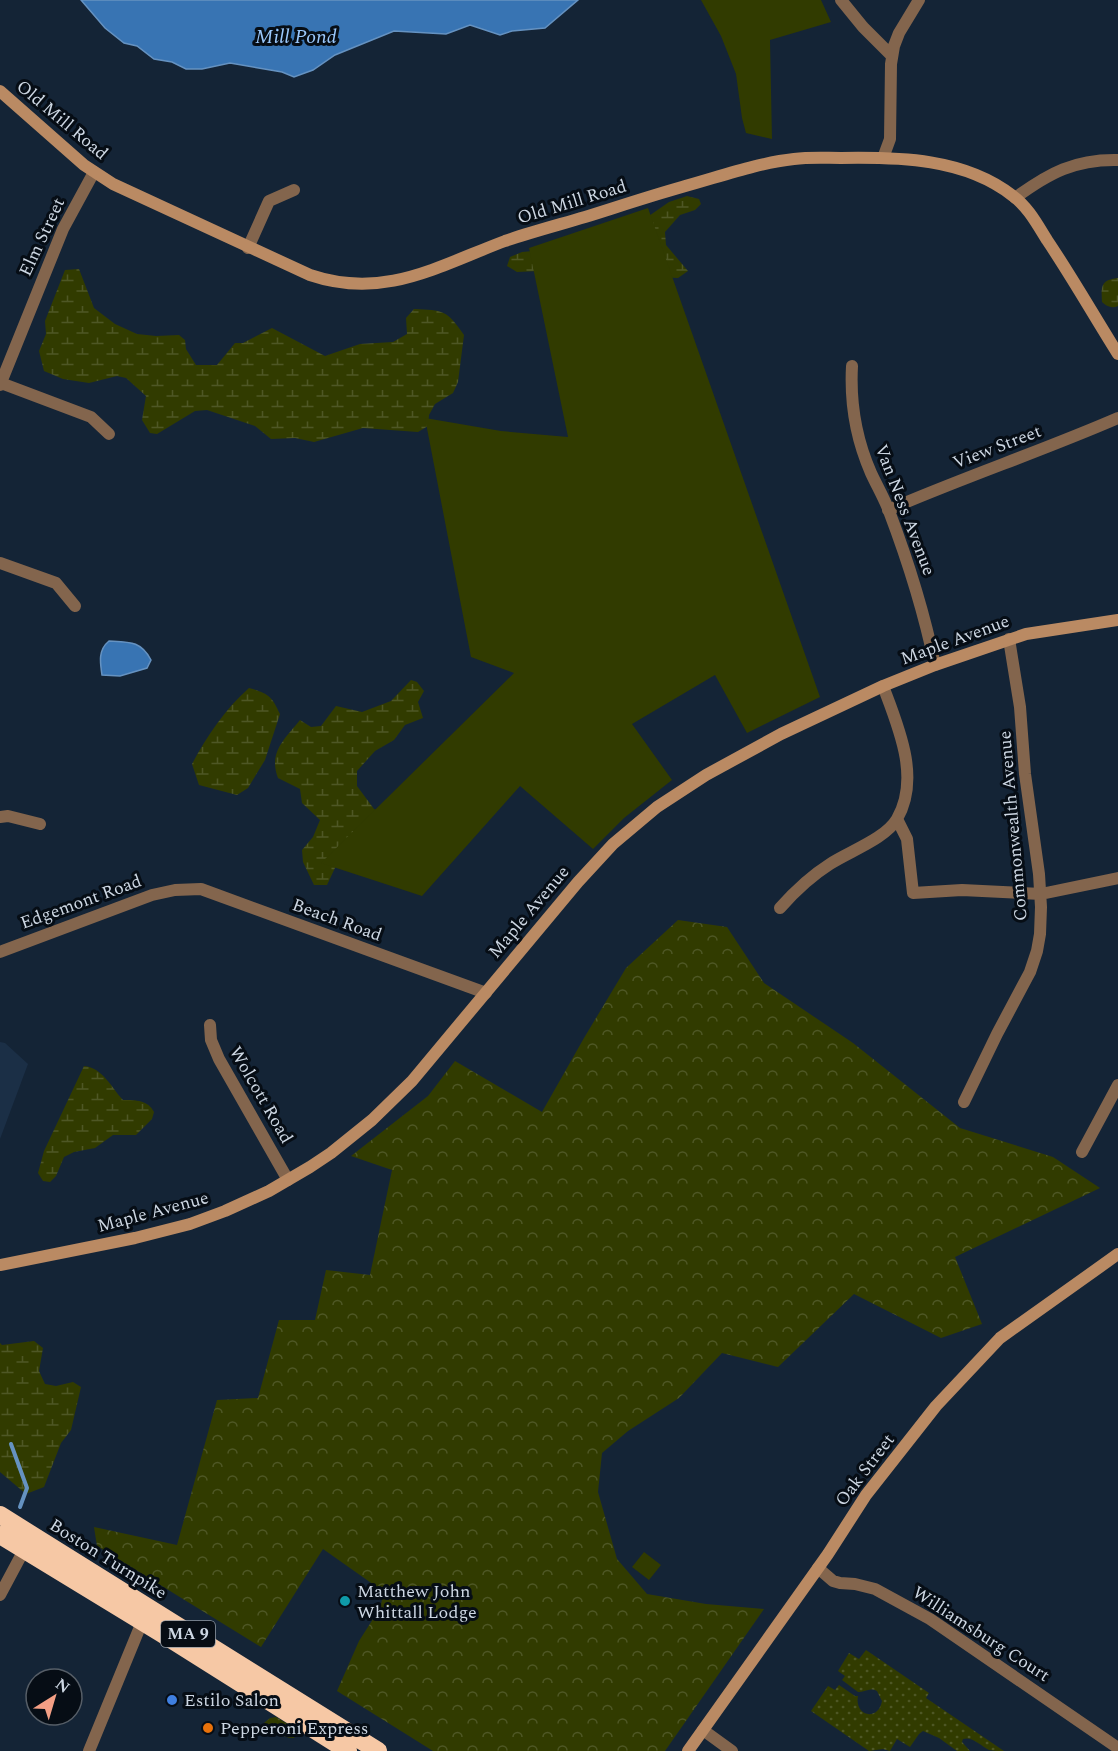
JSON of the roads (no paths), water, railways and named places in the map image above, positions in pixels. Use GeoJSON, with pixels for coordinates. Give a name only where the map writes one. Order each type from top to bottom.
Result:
{"type":"FeatureCollection","features":[{"type":"Feature","properties":{"kind":"highway","name":"Boston Turnpike"},"geometry":{"type":"LineString","coordinates":[[0,1515],[378,1751]]}},
{"type":"Feature","properties":{"kind":"highway","name":"Boston Turnpike"},"geometry":{"type":"LineString","coordinates":[[0,1535],[348,1751]]}},
{"type":"Feature","properties":{"kind":"street"},"geometry":{"type":"LineString","coordinates":[[841,0],[892,56]]}},
{"type":"Feature","properties":{"kind":"street"},"geometry":{"type":"LineString","coordinates":[[883,158],[890,139],[889,101],[892,56],[899,33],[919,0]]}},
{"type":"Feature","properties":{"kind":"street","name":"Old Mill Road"},"geometry":{"type":"LineString","coordinates":[[0,91],[94,172],[113,184],[310,276],[353,285],[383,283],[430,271],[525,234],[660,193],[779,161],[809,158],[883,158],[913,160],[957,168],[988,179],[1016,198],[1029,212],[1118,354]]}},
{"type":"Feature","properties":{"kind":"street"},"geometry":{"type":"LineString","coordinates":[[1016,198],[1038,182],[1066,168],[1090,161],[1118,160]]}},
{"type":"Feature","properties":{"kind":"street","name":"Elm Street"},"geometry":{"type":"LineString","coordinates":[[0,384],[63,229],[94,172]]}},
{"type":"Feature","properties":{"kind":"street"},"geometry":{"type":"LineString","coordinates":[[248,248],[269,201],[294,190]]}},
{"type":"Feature","properties":{"kind":"street","name":"Van Ness Avenue"},"geometry":{"type":"LineString","coordinates":[[852,366],[851,395],[858,435],[871,473],[888,510],[924,614],[934,665]]}},
{"type":"Feature","properties":{"kind":"street"},"geometry":{"type":"LineString","coordinates":[[0,384],[91,417],[109,434]]}},
{"type":"Feature","properties":{"kind":"street","name":"View Street"},"geometry":{"type":"LineString","coordinates":[[888,510],[1118,418]]}},
{"type":"Feature","properties":{"kind":"street"},"geometry":{"type":"LineString","coordinates":[[0,563],[56,583],[75,606]]}},
{"type":"Feature","properties":{"kind":"street","name":"Maple Avenue"},"geometry":{"type":"LineString","coordinates":[[0,1265],[118,1242],[190,1224],[242,1204],[317,1162],[393,1101],[589,869],[613,844],[642,819],[689,785],[751,750],[934,665],[1009,639],[1042,631],[1118,620]]}},
{"type":"Feature","properties":{"kind":"street","name":"Commonwealth Avenue"},"geometry":{"type":"LineString","coordinates":[[964,1102],[1035,960],[1040,934],[1041,894],[1025,774],[1020,707],[1009,639]]}},
{"type":"Feature","properties":{"kind":"street"},"geometry":{"type":"LineString","coordinates":[[780,908],[810,878],[888,830],[897,819],[905,796],[906,764],[898,728],[883,687]]}},
{"type":"Feature","properties":{"kind":"street"},"geometry":{"type":"LineString","coordinates":[[0,817],[8,816],[40,824]]}},
{"type":"Feature","properties":{"kind":"street"},"geometry":{"type":"LineString","coordinates":[[897,819],[907,839],[913,893],[962,890],[1041,894],[1118,878]]}},
{"type":"Feature","properties":{"kind":"street","name":"Beach Road"},"geometry":{"type":"LineString","coordinates":[[175,890],[190,889],[212,892],[486,993]]}},
{"type":"Feature","properties":{"kind":"street","name":"Edgemont Road"},"geometry":{"type":"LineString","coordinates":[[0,952],[122,905],[175,890]]}},
{"type":"Feature","properties":{"kind":"street","name":"Wolcott Road"},"geometry":{"type":"LineString","coordinates":[[210,1025],[211,1040],[219,1059],[288,1180]]}},
{"type":"Feature","properties":{"kind":"street"},"geometry":{"type":"LineString","coordinates":[[1082,1152],[1118,1084]]}},
{"type":"Feature","properties":{"kind":"street","name":"Oak Street"},"geometry":{"type":"LineString","coordinates":[[688,1751],[818,1568],[866,1495],[933,1409],[1005,1334],[1118,1254]]}},
{"type":"Feature","properties":{"kind":"street"},"geometry":{"type":"LineString","coordinates":[[0,1595],[24,1550]]}},
{"type":"Feature","properties":{"kind":"street","name":"Williamsburg Court"},"geometry":{"type":"LineString","coordinates":[[818,1568],[833,1581],[875,1589],[930,1619],[1118,1748]]}},
{"type":"Feature","properties":{"kind":"street"},"geometry":{"type":"LineString","coordinates":[[89,1751],[142,1622]]}},
{"type":"Feature","properties":{"kind":"street"},"geometry":{"type":"LineString","coordinates":[[703,1730],[732,1751]]}},
{"type":"Feature","properties":{"kind":"water","name":"Mill Pond"},"geometry":{"type":"Polygon","coordinates":[[[81,0],[578,0],[545,28],[512,31],[500,35],[470,25],[446,34],[394,31],[335,55],[313,70],[294,77],[282,72],[230,63],[202,69],[186,69],[172,62],[154,59],[137,46],[124,43],[105,28],[81,0]]]}},
{"type":"Feature","properties":{"kind":"water"},"geometry":{"type":"Polygon","coordinates":[[[109,641],[129,642],[139,646],[151,660],[147,668],[120,676],[102,675],[101,652],[109,641]]]}},
{"type":"Feature","properties":{"kind":"waterway"},"geometry":{"type":"LineString","coordinates":[[11,1444],[27,1488],[20,1507]]}},
{"type":"Feature","properties":{"kind":"place","name":"Matthew John Whittall Lodge"},"geometry":{"type":"Point","coordinates":[345,1601]}},
{"type":"Feature","properties":{"kind":"place","name":"Estilo Salon"},"geometry":{"type":"Point","coordinates":[172,1700]}},
{"type":"Feature","properties":{"kind":"place","name":"Pepperoni Express"},"geometry":{"type":"Point","coordinates":[208,1728]}}]}
